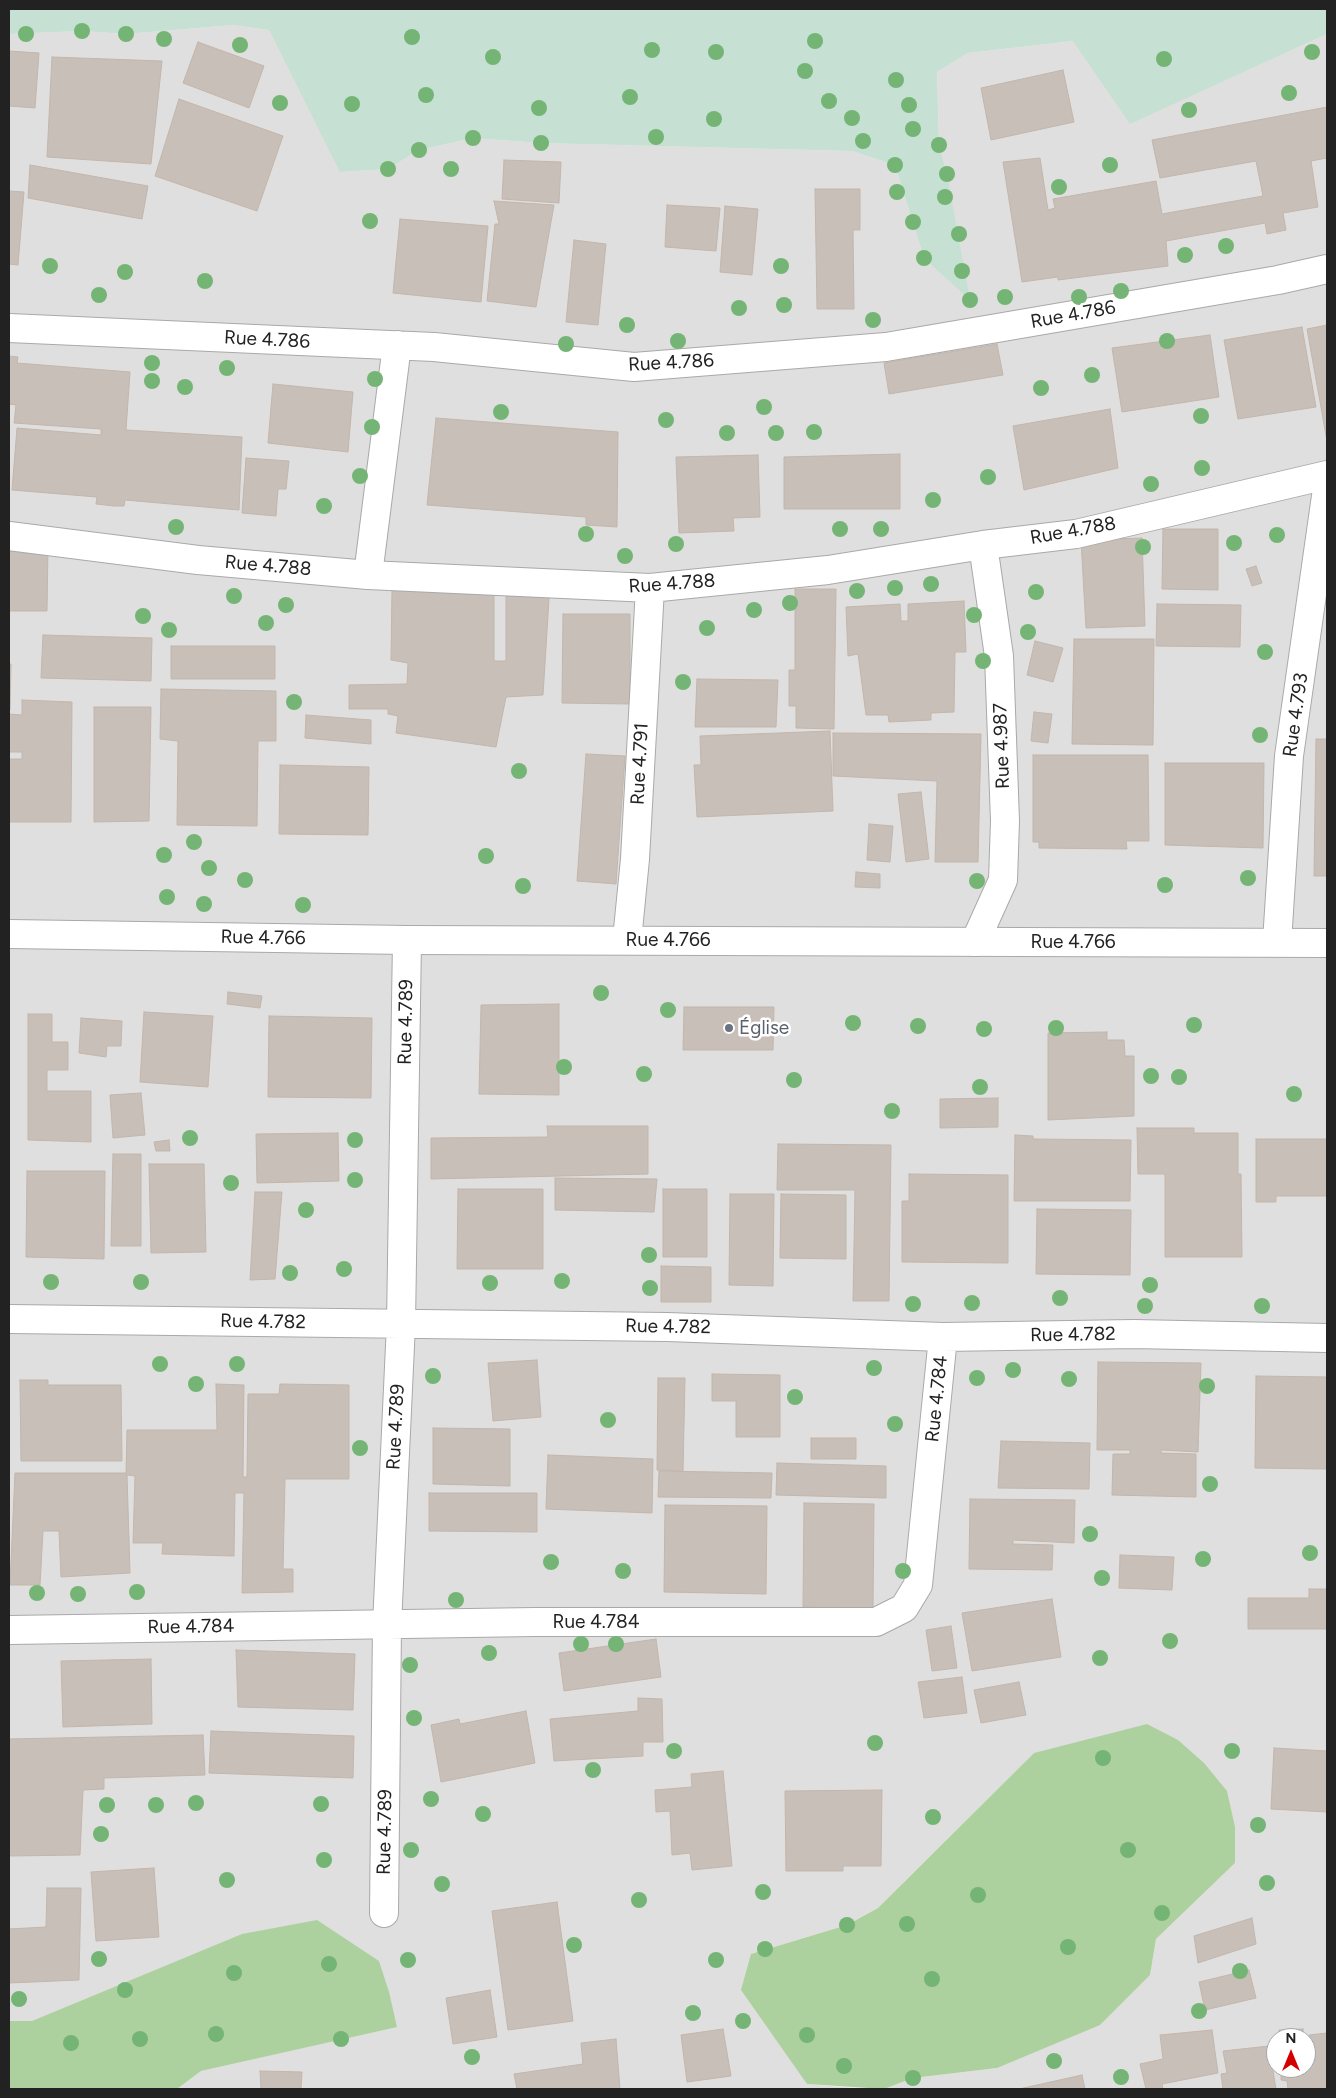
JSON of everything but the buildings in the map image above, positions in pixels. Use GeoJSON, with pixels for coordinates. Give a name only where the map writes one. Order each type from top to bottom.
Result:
{"type":"FeatureCollection","features":[{"type":"Feature","properties":{"kind":"street","name":"Rue 4.786"},"geometry":{"type":"LineString","coordinates":[[9,328],[434,347],[634,367],[886,347],[1278,280],[1327,269]]}},
{"type":"Feature","properties":{"kind":"street"},"geometry":{"type":"LineString","coordinates":[[368,575],[397,346]]}},
{"type":"Feature","properties":{"kind":"street","name":"Rue 4.788"},"geometry":{"type":"LineString","coordinates":[[9,536],[198,560],[368,575],[650,588],[828,570],[983,545],[1076,534],[1327,474]]}},
{"type":"Feature","properties":{"kind":"street","name":"Rue 4.793"},"geometry":{"type":"LineString","coordinates":[[1277,942],[1289,756],[1327,489]]}},
{"type":"Feature","properties":{"kind":"street","name":"Rue 4.987"},"geometry":{"type":"LineString","coordinates":[[975,942],[1003,880],[1005,821],[999,656],[983,545]]}},
{"type":"Feature","properties":{"kind":"street","name":"Rue 4.791"},"geometry":{"type":"LineString","coordinates":[[626,940],[635,859],[650,588]]}},
{"type":"Feature","properties":{"kind":"street","name":"Rue 4.766"},"geometry":{"type":"LineString","coordinates":[[9,934],[407,940],[1327,943]]}},
{"type":"Feature","properties":{"kind":"street","name":"Rue 4.789"},"geometry":{"type":"LineString","coordinates":[[384,1913],[387,1624],[401,1324],[407,940]]}},
{"type":"Feature","properties":{"kind":"street","name":"Rue 4.782"},"geometry":{"type":"LineString","coordinates":[[9,1319],[667,1327],[943,1337],[1134,1334],[1327,1338]]}},
{"type":"Feature","properties":{"kind":"street","name":"Rue 4.784"},"geometry":{"type":"LineString","coordinates":[[9,1630],[536,1622],[876,1622],[904,1608],[918,1585],[943,1337]]}},
{"type":"Feature","properties":{"kind":"shaded area"},"geometry":{"type":"Polygon","coordinates":[[[233,25],[269,30],[341,172],[388,169],[419,150],[473,138],[541,143],[852,151],[895,165],[924,258],[947,174],[939,145],[937,72],[968,53],[1074,41],[1131,123],[1327,34],[1327,2089],[884,2089],[913,2078],[997,2068],[1150,1975],[1156,1939],[1235,1863],[1034,1753],[878,1908],[847,1925],[751,1954],[807,2084],[864,2089],[177,2089],[201,2071],[341,2039],[9,2021],[9,34],[82,31],[126,34],[233,25]]]}},
{"type":"Feature","properties":{"kind":"green space"},"geometry":{"type":"Polygon","coordinates":[[[9,9],[1327,9],[1327,34],[1130,124],[1073,41],[968,53],[937,72],[939,145],[947,174],[970,300],[924,258],[895,165],[852,151],[541,143],[473,138],[419,150],[388,169],[340,172],[269,30],[233,25],[126,34],[82,31],[9,34],[9,9]]]}},
{"type":"Feature","properties":{"kind":"green space"},"geometry":{"type":"Polygon","coordinates":[[[1147,1724],[1178,1740],[1204,1763],[1227,1791],[1235,1827],[1235,1863],[1156,1939],[1150,1975],[1100,2025],[997,2068],[913,2078],[884,2089],[807,2084],[741,1990],[751,1954],[847,1925],[878,1908],[1034,1753],[1147,1724]]]}},
{"type":"Feature","properties":{"kind":"green space"},"geometry":{"type":"Polygon","coordinates":[[[317,1920],[379,1961],[397,2027],[201,2071],[177,2089],[9,2089],[9,2021],[32,2021],[242,1934],[317,1920]]]}},
{"type":"Feature","properties":{"kind":"place","name":"Église"},"geometry":{"type":"Point","coordinates":[729,1028]}}]}
